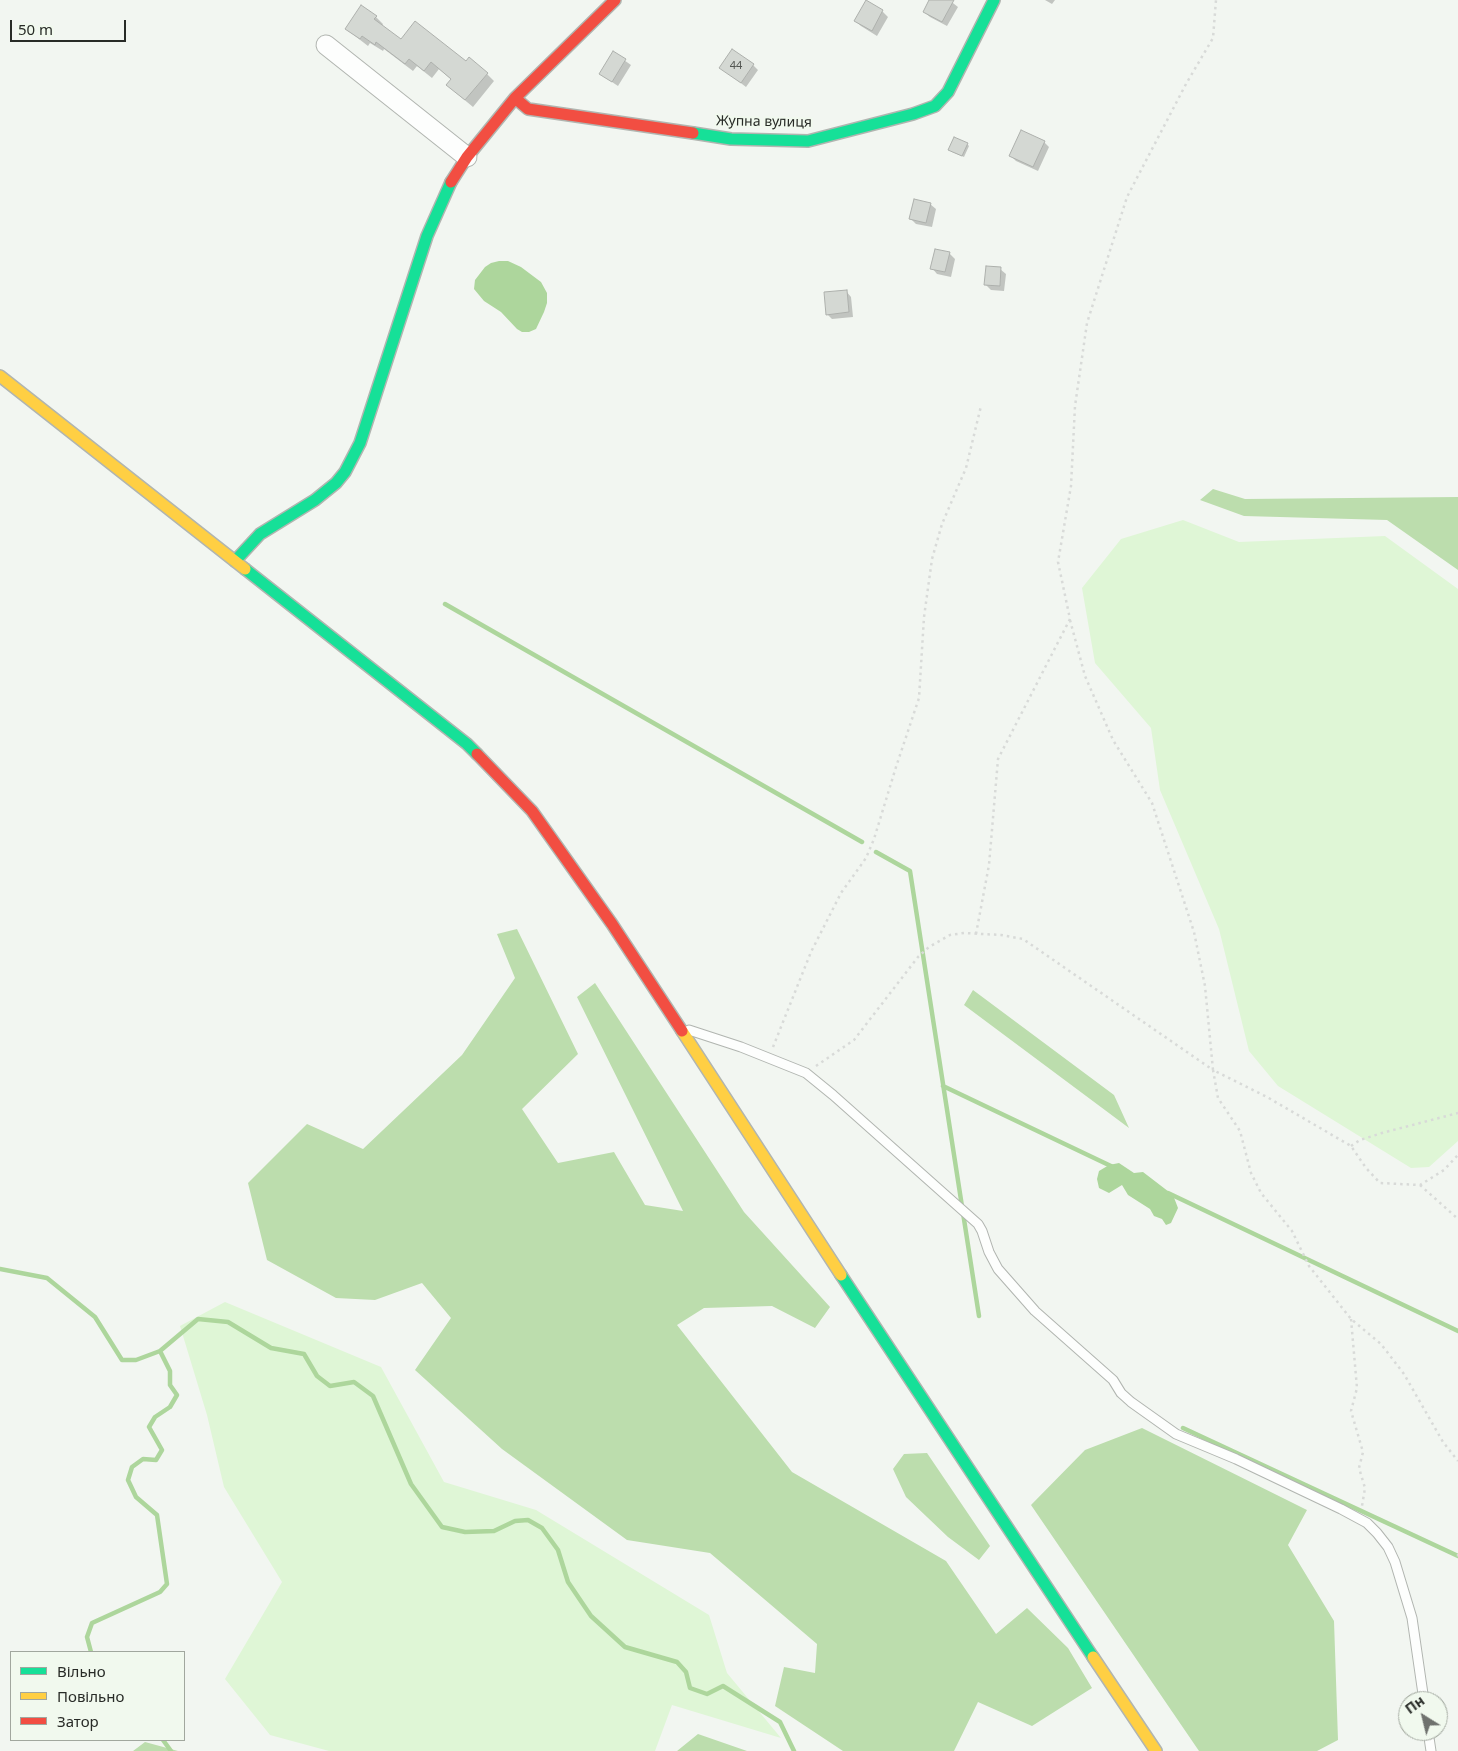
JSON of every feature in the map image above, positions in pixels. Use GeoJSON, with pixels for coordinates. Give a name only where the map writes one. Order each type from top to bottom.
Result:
{"type":"FeatureCollection","features":[{"type":"Feature","properties":{"kind":"main road"},"geometry":{"type":"LineString","coordinates":[[235,561],[260,534],[324,493],[336,483],[360,443],[427,236],[448,188],[467,157],[515,98],[614,0]]}},
{"type":"Feature","properties":{"kind":"main road","name":"Жупна вулиця"},"geometry":{"type":"LineString","coordinates":[[515,98],[528,109],[731,139],[808,141],[913,114],[935,106],[948,92],[994,0]]}},
{"type":"Feature","properties":{"kind":"main road"},"geometry":{"type":"LineString","coordinates":[[0,376],[467,744],[532,811],[567,858],[1156,1751]]}},
{"type":"Feature","properties":{"kind":"street"},"geometry":{"type":"LineString","coordinates":[[326,45],[467,157]]}},
{"type":"Feature","properties":{"kind":"lane"},"geometry":{"type":"LineString","coordinates":[[679,1027],[741,1047],[806,1073],[978,1224],[982,1230],[993,1263],[998,1270],[1035,1311],[1113,1380],[1121,1393],[1131,1402],[1176,1434],[1236,1459],[1341,1508],[1367,1523],[1388,1547],[1395,1562],[1412,1618],[1423,1691]]}},
{"type":"Feature","properties":{"kind":"path"},"geometry":{"type":"LineString","coordinates":[[1216,0],[1213,38],[1186,84],[1128,197],[1088,324],[1075,406],[1071,486],[1058,562],[1085,676],[1112,740],[1152,803],[1194,932],[1205,986],[1213,1070],[1218,1098],[1240,1131],[1251,1172],[1261,1193],[1292,1231],[1309,1266],[1352,1319],[1381,1344],[1404,1374],[1443,1442],[1458,1461]]}},
{"type":"Feature","properties":{"kind":"path"},"geometry":{"type":"LineString","coordinates":[[769,1058],[811,952],[841,893],[866,858],[874,839],[919,698],[924,617],[932,559],[942,524],[966,468],[981,406]]}},
{"type":"Feature","properties":{"kind":"path"},"geometry":{"type":"LineString","coordinates":[[976,934],[989,865],[998,759],[1070,619]]}},
{"type":"Feature","properties":{"kind":"path"},"geometry":{"type":"LineString","coordinates":[[806,1073],[854,1040],[918,957],[929,947],[950,934],[1001,935],[1023,939],[1213,1070],[1267,1097],[1351,1146],[1366,1168],[1380,1183],[1420,1185],[1444,1170],[1458,1155]]}},
{"type":"Feature","properties":{"kind":"path"},"geometry":{"type":"LineString","coordinates":[[1351,1146],[1360,1140],[1382,1133],[1458,1113]]}},
{"type":"Feature","properties":{"kind":"path"},"geometry":{"type":"LineString","coordinates":[[1420,1185],[1458,1219]]}},
{"type":"Feature","properties":{"kind":"path"},"geometry":{"type":"LineString","coordinates":[[1352,1319],[1357,1388],[1351,1412],[1363,1452],[1359,1468],[1365,1488],[1361,1508]]}},
{"type":"Feature","properties":{"kind":"shaded area"},"geometry":{"type":"Polygon","coordinates":[[[499,261],[508,261],[521,267],[541,282],[547,293],[547,303],[536,329],[522,332],[517,329],[501,312],[484,301],[474,289],[475,280],[485,267],[499,261]]]}},
{"type":"Feature","properties":{"kind":"shaded area"},"geometry":{"type":"Polygon","coordinates":[[[1213,489],[1245,499],[1458,497],[1458,570],[1387,520],[1244,516],[1200,500],[1213,489]]]}},
{"type":"Feature","properties":{"kind":"shaded area"},"geometry":{"type":"Polygon","coordinates":[[[1183,520],[1239,542],[1385,536],[1458,589],[1458,1141],[1429,1167],[1411,1168],[1278,1086],[1249,1051],[1219,929],[1160,790],[1151,728],[1095,663],[1082,588],[1121,539],[1183,520]]]}},
{"type":"Feature","properties":{"kind":"shaded area"},"geometry":{"type":"Polygon","coordinates":[[[517,929],[578,1054],[522,1109],[558,1163],[614,1152],[645,1205],[683,1211],[577,997],[595,983],[744,1212],[830,1307],[815,1328],[772,1306],[704,1308],[677,1325],[792,1472],[946,1561],[996,1634],[1027,1608],[1068,1648],[1092,1688],[1032,1726],[978,1702],[954,1751],[843,1751],[775,1706],[784,1667],[815,1673],[817,1644],[710,1553],[627,1540],[502,1449],[415,1370],[451,1318],[422,1283],[375,1300],[336,1298],[267,1260],[248,1183],[307,1124],[363,1149],[462,1055],[515,978],[497,934],[517,929]]]}},
{"type":"Feature","properties":{"kind":"shaded area"},"geometry":{"type":"Polygon","coordinates":[[[973,990],[1114,1095],[1129,1128],[964,1005],[973,990]]]}},
{"type":"Feature","properties":{"kind":"shaded area"},"geometry":{"type":"Polygon","coordinates":[[[1119,1163],[1134,1173],[1143,1172],[1173,1195],[1178,1208],[1171,1223],[1166,1225],[1162,1219],[1154,1216],[1150,1209],[1128,1195],[1122,1185],[1109,1193],[1099,1188],[1097,1179],[1099,1171],[1109,1165],[1119,1163]]]}},
{"type":"Feature","properties":{"kind":"shaded area"},"geometry":{"type":"Polygon","coordinates":[[[225,1302],[381,1367],[444,1482],[536,1510],[709,1615],[727,1673],[781,1738],[672,1705],[655,1751],[329,1751],[270,1735],[225,1679],[282,1582],[224,1487],[207,1415],[180,1326],[225,1302]]]}},
{"type":"Feature","properties":{"kind":"shaded area"},"geometry":{"type":"Polygon","coordinates":[[[1142,1428],[1307,1510],[1288,1545],[1334,1621],[1338,1740],[1317,1751],[1199,1751],[1031,1505],[1085,1450],[1142,1428]]]}},
{"type":"Feature","properties":{"kind":"shaded area"},"geometry":{"type":"Polygon","coordinates":[[[927,1453],[990,1546],[979,1560],[948,1537],[906,1497],[893,1469],[904,1454],[927,1453]]]}},
{"type":"Feature","properties":{"kind":"shaded area"},"geometry":{"type":"Polygon","coordinates":[[[698,1734],[747,1751],[677,1751],[698,1734]]]}},
{"type":"Feature","properties":{"kind":"shaded area"},"geometry":{"type":"Polygon","coordinates":[[[145,1742],[178,1751],[133,1751],[145,1742]]]}},
{"type":"Feature","properties":{"kind":"building"},"geometry":{"type":"Polygon","coordinates":[[[866,0],[883,10],[872,31],[854,21],[866,0]]]}},
{"type":"Feature","properties":{"kind":"building"},"geometry":{"type":"Polygon","coordinates":[[[929,0],[954,0],[942,22],[923,12],[929,0]]]}},
{"type":"Feature","properties":{"kind":"building"},"geometry":{"type":"Polygon","coordinates":[[[361,5],[377,16],[374,19],[401,39],[415,21],[466,61],[469,57],[488,73],[465,100],[446,85],[451,79],[431,62],[424,71],[409,59],[405,64],[376,42],[375,45],[362,36],[360,39],[345,29],[361,5]]]}},
{"type":"Feature","properties":{"kind":"building"},"geometry":{"type":"Polygon","coordinates":[[[732,49],[754,64],[741,83],[719,68],[732,49]]]}},
{"type":"Feature","properties":{"kind":"building"},"geometry":{"type":"Polygon","coordinates":[[[613,51],[626,59],[612,82],[599,74],[613,51]]]}},
{"type":"Feature","properties":{"kind":"building"},"geometry":{"type":"Polygon","coordinates":[[[1021,130],[1045,141],[1033,167],[1009,156],[1021,130]]]}},
{"type":"Feature","properties":{"kind":"building"},"geometry":{"type":"Polygon","coordinates":[[[954,137],[968,143],[962,156],[948,150],[954,137]]]}},
{"type":"Feature","properties":{"kind":"building"},"geometry":{"type":"Polygon","coordinates":[[[914,199],[931,203],[926,223],[909,219],[914,199]]]}},
{"type":"Feature","properties":{"kind":"building"},"geometry":{"type":"Polygon","coordinates":[[[935,249],[950,252],[945,272],[930,269],[935,249]]]}},
{"type":"Feature","properties":{"kind":"building"},"geometry":{"type":"Polygon","coordinates":[[[986,266],[1001,267],[1000,286],[984,285],[986,266]]]}},
{"type":"Feature","properties":{"kind":"building"},"geometry":{"type":"Polygon","coordinates":[[[847,290],[849,312],[826,315],[824,292],[847,290]]]}},
{"type":"Feature","properties":{"kind":"waterway"},"geometry":{"type":"LineString","coordinates":[[445,604],[862,842]]}},
{"type":"Feature","properties":{"kind":"waterway"},"geometry":{"type":"LineString","coordinates":[[876,852],[910,871],[979,1316]]}},
{"type":"Feature","properties":{"kind":"waterway"},"geometry":{"type":"LineString","coordinates":[[943,1086],[1113,1167]]}},
{"type":"Feature","properties":{"kind":"waterway"},"geometry":{"type":"LineString","coordinates":[[1168,1193],[1458,1331]]}},
{"type":"Feature","properties":{"kind":"waterway"},"geometry":{"type":"LineString","coordinates":[[0,1269],[47,1278],[95,1317],[122,1360],[136,1360],[160,1351],[198,1319],[228,1322],[271,1348],[304,1354],[317,1376],[330,1386],[354,1382],[373,1396],[411,1484],[442,1527],[465,1532],[494,1531],[515,1521],[528,1520],[542,1528],[558,1550],[568,1582],[591,1616],[625,1647],[677,1662],[686,1672],[690,1688],[707,1694],[723,1686],[780,1722],[794,1751]]}},
{"type":"Feature","properties":{"kind":"waterway"},"geometry":{"type":"LineString","coordinates":[[91,1651],[87,1637],[92,1623],[160,1592],[167,1584],[157,1515],[136,1497],[128,1480],[132,1467],[143,1459],[156,1460],[162,1450],[149,1427],[155,1417],[170,1407],[177,1395],[170,1385],[170,1371],[160,1351]]}},
{"type":"Feature","properties":{"kind":"waterway"},"geometry":{"type":"LineString","coordinates":[[1183,1428],[1458,1556]]}},
{"type":"Feature","properties":{"kind":"waterway"},"geometry":{"type":"LineString","coordinates":[[164,1741],[171,1751]]}},
{"type":"Feature","properties":{"kind":"traffic: fast"},"geometry":{"type":"LineString","coordinates":[[693,133],[731,139],[808,141],[913,114],[935,106],[948,92],[994,0]]}},
{"type":"Feature","properties":{"kind":"traffic: fast"},"geometry":{"type":"LineString","coordinates":[[235,561],[260,534],[315,500],[336,483],[345,472],[360,443],[427,236],[451,182]]}},
{"type":"Feature","properties":{"kind":"traffic: fast"},"geometry":{"type":"LineString","coordinates":[[245,569],[467,744],[477,754]]}},
{"type":"Feature","properties":{"kind":"traffic: fast"},"geometry":{"type":"LineString","coordinates":[[841,1275],[1093,1657]]}},
{"type":"Feature","properties":{"kind":"traffic: slow"},"geometry":{"type":"LineString","coordinates":[[0,376],[245,569]]}},
{"type":"Feature","properties":{"kind":"traffic: slow"},"geometry":{"type":"LineString","coordinates":[[682,1031],[841,1275]]}},
{"type":"Feature","properties":{"kind":"traffic: slow"},"geometry":{"type":"LineString","coordinates":[[1093,1657],[1156,1751]]}},
{"type":"Feature","properties":{"kind":"traffic: jam"},"geometry":{"type":"LineString","coordinates":[[451,182],[467,157],[515,98],[615,0]]}},
{"type":"Feature","properties":{"kind":"traffic: jam"},"geometry":{"type":"LineString","coordinates":[[515,98],[528,109],[693,133]]}},
{"type":"Feature","properties":{"kind":"traffic: jam"},"geometry":{"type":"LineString","coordinates":[[477,754],[532,811],[612,924],[682,1031]]}}]}
